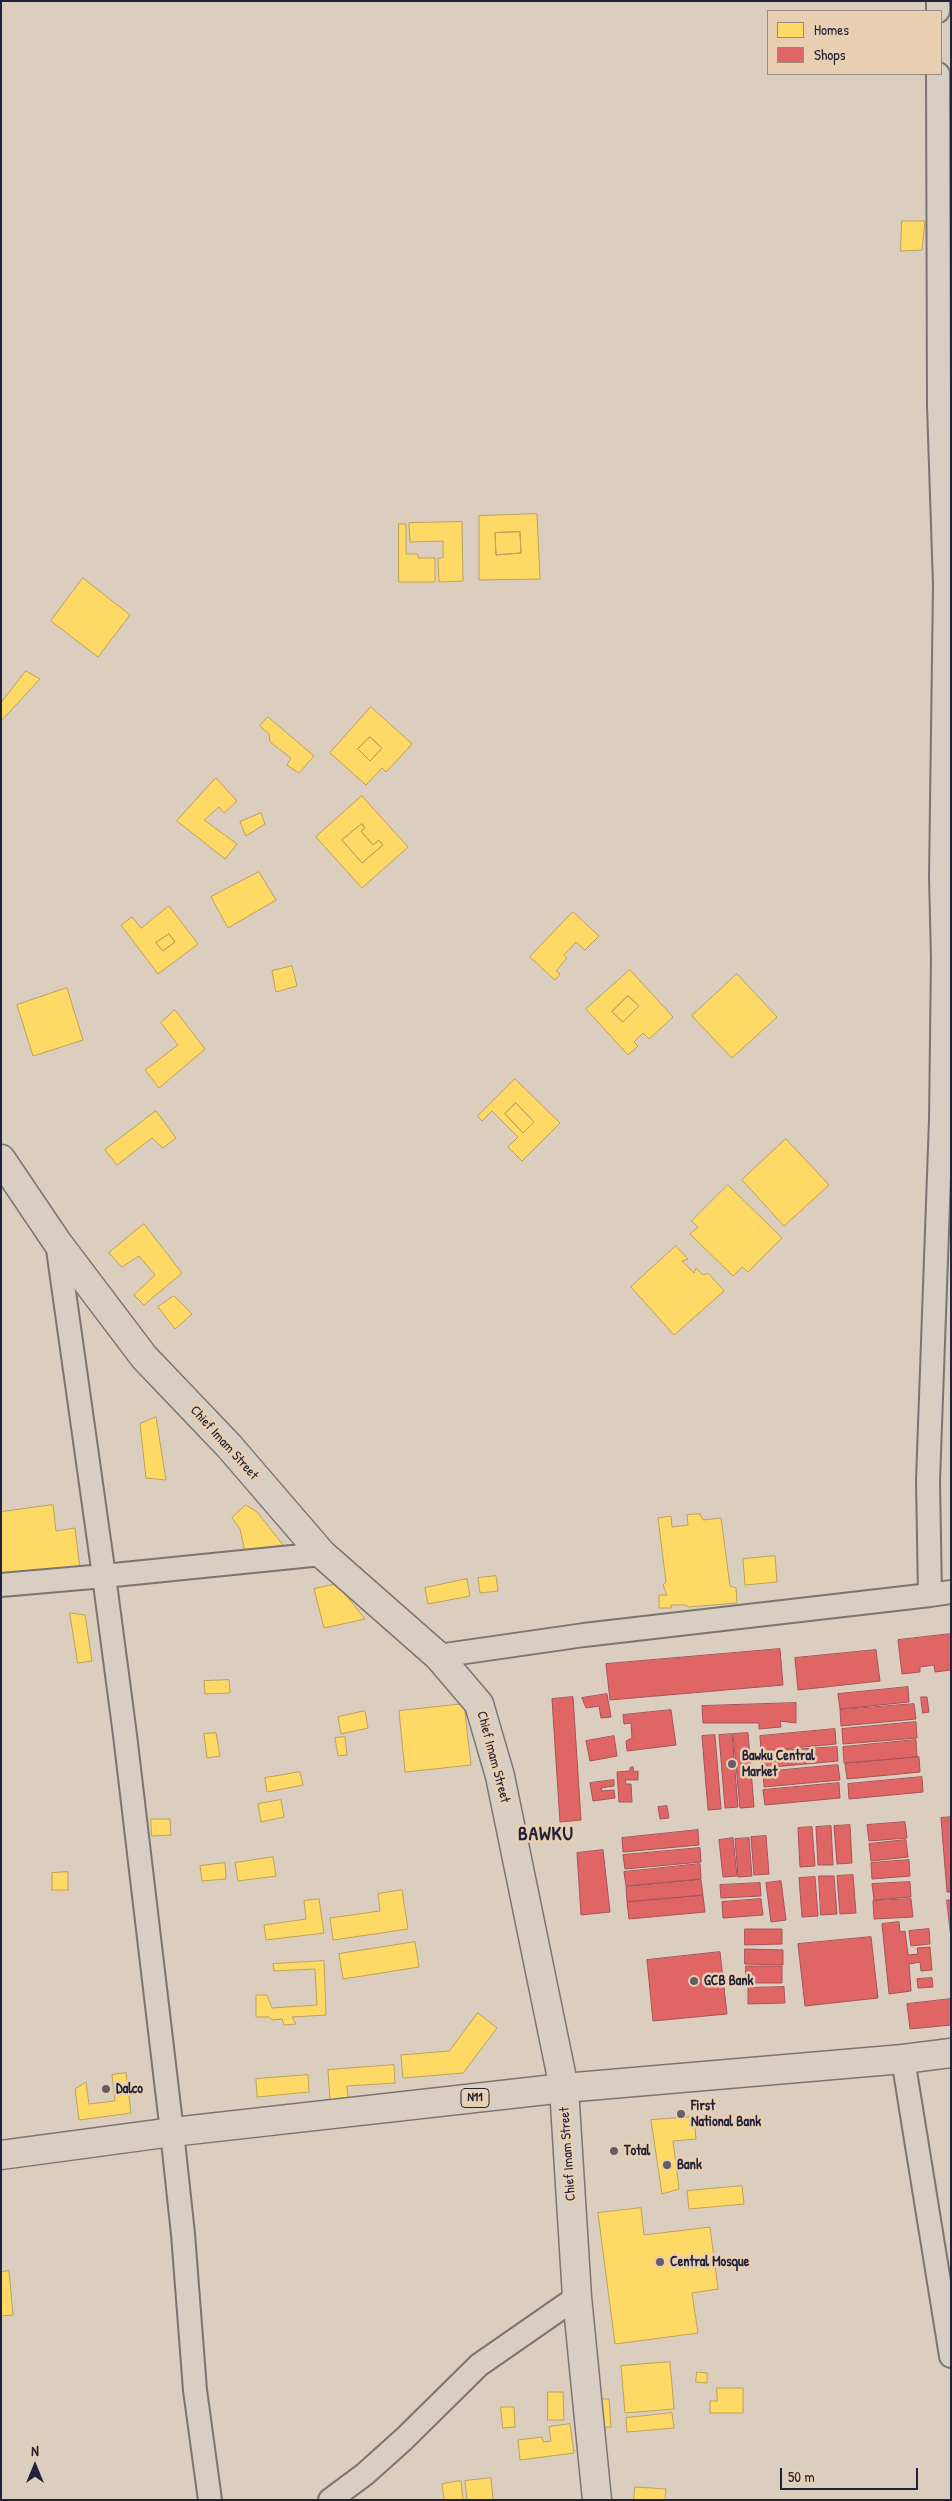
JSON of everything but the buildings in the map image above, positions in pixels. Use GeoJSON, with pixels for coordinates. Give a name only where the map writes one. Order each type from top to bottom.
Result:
{"type":"FeatureCollection","features":[{"type":"Feature","properties":{"kind":"main road","name":"Chief Imam Street"},"geometry":{"type":"LineString","coordinates":[[1,1159],[57,1242],[144,1357],[229,1446],[322,1554],[438,1656],[479,1704],[500,1776],[564,2088],[577,2297],[597,2500]]}},
{"type":"Feature","properties":{"kind":"main road","name":"N11"},"geometry":{"type":"LineString","coordinates":[[1,2155],[172,2132],[564,2088],[903,2059],[951,2053]]}},
{"type":"Feature","properties":{"kind":"street"},"geometry":{"type":"LineString","coordinates":[[438,1656],[584,1635],[940,1594],[928,1480],[946,1120],[945,406],[938,75]]}},
{"type":"Feature","properties":{"kind":"street"},"geometry":{"type":"LineString","coordinates":[[57,1242],[125,1735],[172,2132],[183,2234],[195,2390],[210,2500]]}},
{"type":"Feature","properties":{"kind":"street"},"geometry":{"type":"LineString","coordinates":[[1,1585],[322,1554]]}},
{"type":"Feature","properties":{"kind":"street"},"geometry":{"type":"LineString","coordinates":[[903,2059],[951,2356]]}},
{"type":"Feature","properties":{"kind":"street"},"geometry":{"type":"LineString","coordinates":[[330,2500],[364,2474],[404,2439],[479,2365],[577,2297]]}},
{"type":"Feature","properties":{"kind":"place","name":"Bawku Central Market"},"geometry":{"type":"Point","coordinates":[732,1764]}},
{"type":"Feature","properties":{"kind":"place","name":"GCB Bank"},"geometry":{"type":"Point","coordinates":[694,1981]}},
{"type":"Feature","properties":{"kind":"place","name":"Dalco"},"geometry":{"type":"Point","coordinates":[106,2089]}},
{"type":"Feature","properties":{"kind":"place","name":"First National Bank"},"geometry":{"type":"Point","coordinates":[681,2114]}},
{"type":"Feature","properties":{"kind":"place","name":"Total"},"geometry":{"type":"Point","coordinates":[614,2151]}},
{"type":"Feature","properties":{"kind":"place","name":"Bank"},"geometry":{"type":"Point","coordinates":[667,2165]}},
{"type":"Feature","properties":{"kind":"place","name":"Central Mosque"},"geometry":{"type":"Point","coordinates":[660,2262]}},
{"type":"Feature","properties":{"kind":"district","name":"BAWKU"},"geometry":{"type":"Point","coordinates":[546,1835]}}]}
